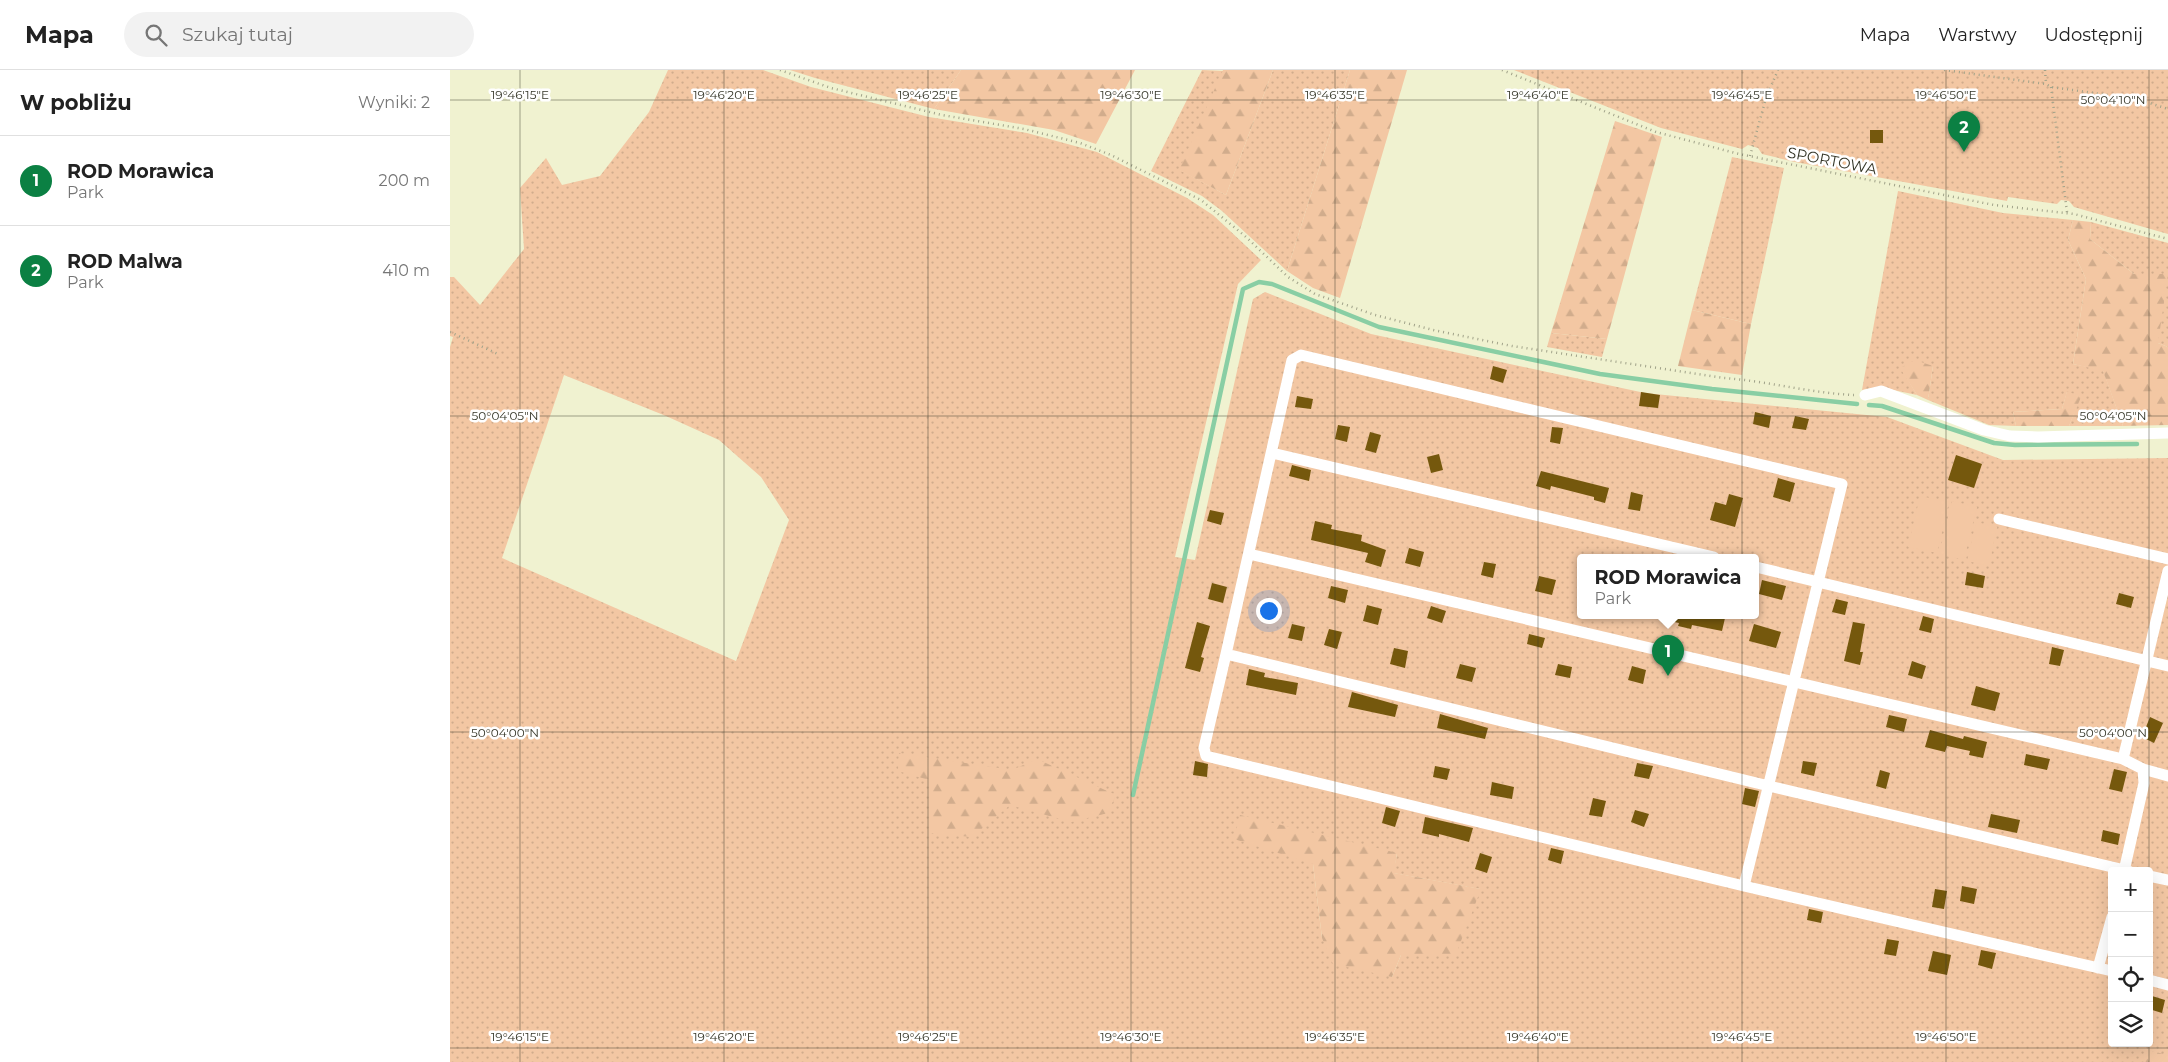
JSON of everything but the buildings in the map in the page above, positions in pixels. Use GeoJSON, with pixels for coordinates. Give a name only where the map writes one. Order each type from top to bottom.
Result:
{"type":"FeatureCollection","features":[{"type":"Feature","properties":{"kind":"street"},"geometry":{"type":"LineString","coordinates":[[1744,886],[1792,682],[1842,484],[1311,357],[1301,355],[1292,360],[1204,748],[1206,756],[1744,886],[2108,970]]}},
{"type":"Feature","properties":{"kind":"street"},"geometry":{"type":"LineString","coordinates":[[1865,395],[1881,391],[1984,430],[2010,436],[2038,437],[2168,433]]}},
{"type":"Feature","properties":{"kind":"street"},"geometry":{"type":"LineString","coordinates":[[1272,453],[1701,554]]}},
{"type":"Feature","properties":{"kind":"street"},"geometry":{"type":"LineString","coordinates":[[1999,519],[2168,559]]}},
{"type":"Feature","properties":{"kind":"street"},"geometry":{"type":"LineString","coordinates":[[1249,554],[2123,759],[2143,769],[2168,776]]}},
{"type":"Feature","properties":{"kind":"street"},"geometry":{"type":"LineString","coordinates":[[1759,568],[2168,666]]}},
{"type":"Feature","properties":{"kind":"street"},"geometry":{"type":"LineString","coordinates":[[2123,759],[2168,571]]}},
{"type":"Feature","properties":{"kind":"street"},"geometry":{"type":"LineString","coordinates":[[1226,654],[1769,786],[2113,867]]}},
{"type":"Feature","properties":{"kind":"street"},"geometry":{"type":"LineString","coordinates":[[2127,867],[2143,792],[2143,769]]}},
{"type":"Feature","properties":{"kind":"street"},"geometry":{"type":"LineString","coordinates":[[2153,877],[2168,880]]}},
{"type":"Feature","properties":{"kind":"street"},"geometry":{"type":"LineString","coordinates":[[2098,968],[2108,932]]}},
{"type":"Feature","properties":{"kind":"street"},"geometry":{"type":"LineString","coordinates":[[2153,981],[2168,985]]}},
{"type":"Feature","properties":{"kind":"path"},"geometry":{"type":"LineString","coordinates":[[780,70],[831,88],[942,115],[1024,129],[1080,142],[1111,155],[1200,200],[1245,236],[1288,277],[1315,294],[1375,315],[1433,330],[1512,346],[1724,378],[1758,381],[1824,394],[1865,395]]}},
{"type":"Feature","properties":{"kind":"path","name":"SPORTOWA"},"geometry":{"type":"LineString","coordinates":[[1502,70],[1656,132],[1750,156],[1994,205],[2067,212],[2168,239]]}},
{"type":"Feature","properties":{"kind":"path"},"geometry":{"type":"LineString","coordinates":[[1750,156],[1766,98],[1778,70]]}},
{"type":"Feature","properties":{"kind":"path"},"geometry":{"type":"LineString","coordinates":[[1944,70],[2046,84],[2051,87],[2137,100],[2168,109]]}},
{"type":"Feature","properties":{"kind":"path"},"geometry":{"type":"LineString","coordinates":[[2045,70],[2046,84]]}},
{"type":"Feature","properties":{"kind":"path"},"geometry":{"type":"LineString","coordinates":[[2051,87],[2067,212]]}},
{"type":"Feature","properties":{"kind":"path"},"geometry":{"type":"LineString","coordinates":[[450,332],[498,354]]}},
{"type":"Feature","properties":{"kind":"green space"},"geometry":{"type":"Polygon","coordinates":[[[668,70],[763,70],[811,87],[929,117],[1027,133],[1097,152],[1187,198],[1213,215],[1261,260],[1238,284],[1175,557],[1195,560],[1253,299],[1265,292],[1371,334],[1645,393],[1887,417],[2003,460],[2168,458],[2168,1062],[450,1062],[450,347],[453,337],[450,336],[450,277],[454,277],[480,305],[524,249],[520,188],[546,158],[562,185],[600,176],[649,112],[668,70]],[[564,375],[502,558],[736,661],[789,520],[761,477],[719,440],[666,416],[564,375]],[[1397,854],[1313,864],[1322,938],[1392,977],[1401,955],[1480,889],[1393,873],[1397,854]]]}},
{"type":"Feature","properties":{"kind":"green space"},"geometry":{"type":"Polygon","coordinates":[[[790,70],[961,70],[934,109],[790,70]]]}},
{"type":"Feature","properties":{"kind":"green space"},"geometry":{"type":"Polygon","coordinates":[[[961,70],[1135,70],[1096,144],[1054,130],[934,109],[961,70]]]}},
{"type":"Feature","properties":{"kind":"green space"},"geometry":{"type":"Polygon","coordinates":[[[1202,70],[1224,71],[1180,170],[1226,195],[1273,70],[1350,70],[1287,271],[1222,211],[1202,196],[1151,171],[1202,70]]]}},
{"type":"Feature","properties":{"kind":"green space"},"geometry":{"type":"Polygon","coordinates":[[[1223,70],[1273,70],[1226,195],[1179,170],[1223,70]]]}},
{"type":"Feature","properties":{"kind":"green space"},"geometry":{"type":"Polygon","coordinates":[[[1350,70],[1407,70],[1340,298],[1313,288],[1287,271],[1350,70]]]}},
{"type":"Feature","properties":{"kind":"green space"},"geometry":{"type":"Polygon","coordinates":[[[1514,70],[2168,70],[2168,234],[2074,207],[2069,201],[2061,200],[2057,204],[2008,197],[2007,201],[1795,162],[1762,154],[1758,148],[1748,145],[1742,149],[1661,128],[1514,70]]]}},
{"type":"Feature","properties":{"kind":"green space"},"geometry":{"type":"Polygon","coordinates":[[[1615,121],[1662,137],[1607,339],[1551,333],[1615,121]]]}},
{"type":"Feature","properties":{"kind":"green space"},"geometry":{"type":"Polygon","coordinates":[[[1732,157],[1784,168],[1751,324],[1692,310],[1732,157]]]}},
{"type":"Feature","properties":{"kind":"green space"},"geometry":{"type":"Polygon","coordinates":[[[1898,191],[2003,213],[2073,220],[2068,240],[2086,279],[2073,364],[2103,370],[2123,426],[2069,426],[2080,397],[2067,392],[2062,409],[2013,412],[2016,426],[1989,425],[1928,400],[1933,366],[1901,368],[1917,395],[1879,387],[1862,390],[1898,191]]]}},
{"type":"Feature","properties":{"kind":"green space"},"geometry":{"type":"Polygon","coordinates":[[[2073,220],[2091,222],[2090,239],[2134,274],[2168,274],[2158,343],[2168,347],[2168,425],[2123,426],[2103,371],[2073,364],[2086,279],[2068,240],[2073,220]]]}},
{"type":"Feature","properties":{"kind":"green space"},"geometry":{"type":"Polygon","coordinates":[[[2091,222],[2168,243],[2168,347],[2158,343],[2134,274],[2090,239],[2091,222]]]}},
{"type":"Feature","properties":{"kind":"green space"},"geometry":{"type":"Polygon","coordinates":[[[1692,310],[1751,324],[1742,375],[1678,366],[1692,310]]]}},
{"type":"Feature","properties":{"kind":"green space"},"geometry":{"type":"Polygon","coordinates":[[[1551,333],[1607,339],[1602,357],[1547,347],[1551,333]]]}},
{"type":"Feature","properties":{"kind":"green space"},"geometry":{"type":"Polygon","coordinates":[[[1915,360],[1933,366],[1928,400],[1917,395],[1900,368],[1915,360]]]}},
{"type":"Feature","properties":{"kind":"green space"},"geometry":{"type":"Polygon","coordinates":[[[2067,391],[2081,397],[2069,426],[2016,426],[2013,412],[2062,409],[2067,391]]]}},
{"type":"Feature","properties":{"kind":"green space"},"geometry":{"type":"Polygon","coordinates":[[[1920,496],[1949,502],[1937,553],[1908,547],[1920,496]]]}},
{"type":"Feature","properties":{"kind":"green space"},"geometry":{"type":"Polygon","coordinates":[[[1952,501],[1977,507],[1964,560],[1939,554],[1952,501]]]}},
{"type":"Feature","properties":{"kind":"green space"},"geometry":{"type":"Polygon","coordinates":[[[1976,522],[1997,527],[1989,566],[1967,561],[1976,522]]]}},
{"type":"Feature","properties":{"kind":"green space"},"geometry":{"type":"Polygon","coordinates":[[[899,753],[1012,770],[1037,759],[1116,795],[1108,813],[1071,822],[1010,805],[972,837],[929,833],[929,780],[898,771],[899,753]]]}},
{"type":"Feature","properties":{"kind":"green space"},"geometry":{"type":"Polygon","coordinates":[[[1240,815],[1397,853],[1394,873],[1481,889],[1456,954],[1401,955],[1392,977],[1333,964],[1322,938],[1313,864],[1234,839],[1240,815]]]}},
{"type":"Feature","properties":{"kind":"green space"},"geometry":{"type":"Polygon","coordinates":[[[2147,1050],[2168,1055],[2168,1062],[2145,1062],[2147,1050]]]}},
{"type":"Feature","properties":{"kind":"waterway"},"geometry":{"type":"LineString","coordinates":[[1133,795],[1243,289],[1259,282],[1272,284],[1379,327],[1600,374],[1712,389],[1857,404]]}},
{"type":"Feature","properties":{"kind":"waterway"},"geometry":{"type":"LineString","coordinates":[[1869,405],[1882,406],[1994,443],[2015,445],[2137,444]]}},
{"type":"Feature","properties":{"kind":"place","name":"ROD Malwa"},"geometry":{"type":"Point","coordinates":[1964,152]}},
{"type":"Feature","properties":{"kind":"place","name":"ROD Morawica"},"geometry":{"type":"Point","coordinates":[1668,676]}}]}
